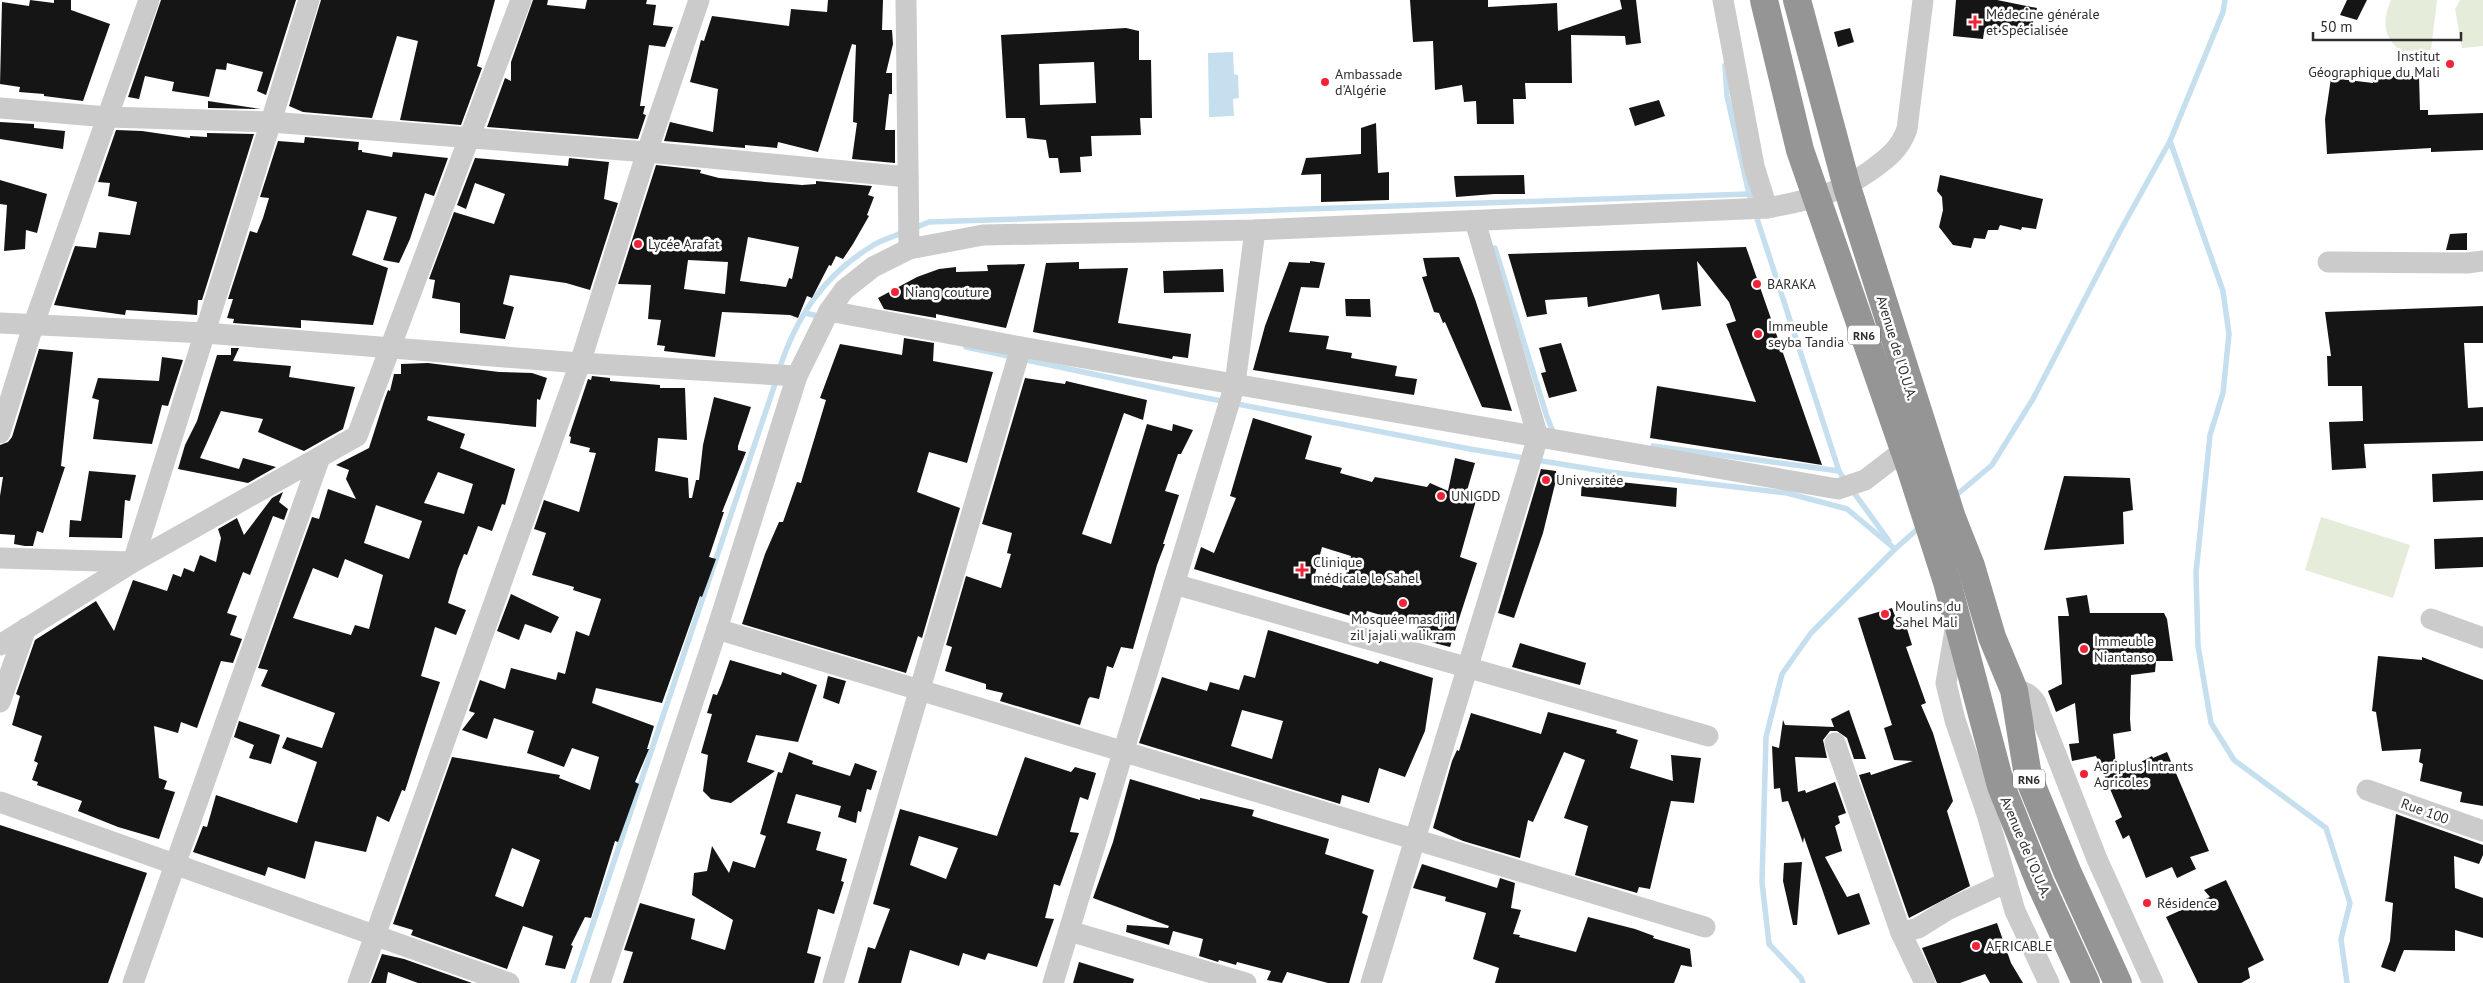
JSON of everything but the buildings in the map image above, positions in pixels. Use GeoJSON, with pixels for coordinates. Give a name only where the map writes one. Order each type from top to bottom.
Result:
{"type":"FeatureCollection","features":[{"type":"Feature","properties":{"kind":"highway","name":"Avenue de l'O.U.A."},"geometry":{"type":"LineString","coordinates":[[1764,0],[1800,150],[1816,199],[1915,456],[1952,518],[1971,566],[1992,637],[2014,690],[2028,776],[2067,871],[2118,983]]}},
{"type":"Feature","properties":{"kind":"highway","name":"Avenue de l'O.U.A."},"geometry":{"type":"LineString","coordinates":[[1797,0],[2001,786],[2040,883],[2086,983]]}},
{"type":"Feature","properties":{"kind":"street"},"geometry":{"type":"LineString","coordinates":[[0,433],[32,326],[149,0]]}},
{"type":"Feature","properties":{"kind":"street"},"geometry":{"type":"LineString","coordinates":[[133,562],[309,0]]}},
{"type":"Feature","properties":{"kind":"street"},"geometry":{"type":"LineString","coordinates":[[0,644],[133,562],[357,436],[522,0]]}},
{"type":"Feature","properties":{"kind":"street"},"geometry":{"type":"LineString","coordinates":[[358,983],[580,363],[647,152],[699,0]]}},
{"type":"Feature","properties":{"kind":"street"},"geometry":{"type":"LineString","coordinates":[[906,0],[909,249]]}},
{"type":"Feature","properties":{"kind":"street"},"geometry":{"type":"LineString","coordinates":[[1723,0],[1754,166],[1767,208]]}},
{"type":"Feature","properties":{"kind":"street"},"geometry":{"type":"LineString","coordinates":[[600,983],[717,629],[797,376],[829,311],[844,290],[873,267],[909,249],[983,235],[1255,230],[1475,221],[1767,208],[1816,199],[1847,187],[1892,155],[1902,143],[1907,129],[1922,7],[1904,0]]}},
{"type":"Feature","properties":{"kind":"street"},"geometry":{"type":"LineString","coordinates":[[0,108],[108,117],[270,122],[647,152],[908,177]]}},
{"type":"Feature","properties":{"kind":"street"},"geometry":{"type":"LineString","coordinates":[[1371,983],[1538,437],[1475,221]]}},
{"type":"Feature","properties":{"kind":"street"},"geometry":{"type":"LineString","coordinates":[[1053,983],[1235,384],[1255,230]]}},
{"type":"Feature","properties":{"kind":"street"},"geometry":{"type":"LineString","coordinates":[[2328,262],[2467,263],[2483,261]]}},
{"type":"Feature","properties":{"kind":"street"},"geometry":{"type":"LineString","coordinates":[[829,311],[1021,347],[1838,488],[1865,480],[1915,456]]}},
{"type":"Feature","properties":{"kind":"street"},"geometry":{"type":"LineString","coordinates":[[0,324],[205,333],[580,363],[797,376]]}},
{"type":"Feature","properties":{"kind":"street"},"geometry":{"type":"LineString","coordinates":[[833,983],[1021,347]]}},
{"type":"Feature","properties":{"kind":"street"},"geometry":{"type":"LineString","coordinates":[[133,983],[320,457]]}},
{"type":"Feature","properties":{"kind":"street"},"geometry":{"type":"LineString","coordinates":[[0,558],[133,562]]}},
{"type":"Feature","properties":{"kind":"street"},"geometry":{"type":"LineString","coordinates":[[1174,584],[1708,736]]}},
{"type":"Feature","properties":{"kind":"street","name":"Avenue de l'O.U.A."},"geometry":{"type":"LineString","coordinates":[[1957,618],[1946,683],[1955,720],[2015,911],[2049,983]]}},
{"type":"Feature","properties":{"kind":"street"},"geometry":{"type":"LineString","coordinates":[[2431,619],[2483,638]]}},
{"type":"Feature","properties":{"kind":"street"},"geometry":{"type":"LineString","coordinates":[[0,702],[26,628]]}},
{"type":"Feature","properties":{"kind":"street"},"geometry":{"type":"LineString","coordinates":[[717,629],[1705,927]]}},
{"type":"Feature","properties":{"kind":"street"},"geometry":{"type":"LineString","coordinates":[[2014,690],[2023,691],[2030,695],[2036,703],[2096,859],[2153,983]]}},
{"type":"Feature","properties":{"kind":"street"},"geometry":{"type":"LineString","coordinates":[[1835,743],[1901,933],[1925,983]]}},
{"type":"Feature","properties":{"kind":"street","name":"Rue 100"},"geometry":{"type":"LineString","coordinates":[[2368,790],[2483,831]]}},
{"type":"Feature","properties":{"kind":"street"},"geometry":{"type":"LineString","coordinates":[[0,802],[509,983]]}},
{"type":"Feature","properties":{"kind":"street"},"geometry":{"type":"LineString","coordinates":[[1901,933],[1918,928],[1947,910],[2007,882]]}},
{"type":"Feature","properties":{"kind":"street"},"geometry":{"type":"LineString","coordinates":[[1069,931],[1246,983]]}},
{"type":"Feature","properties":{"kind":"green space"},"geometry":{"type":"Polygon","coordinates":[[[2391,0],[2437,0],[2431,50],[2400,51],[2394,45],[2387,34],[2385,22],[2391,0]]]}},
{"type":"Feature","properties":{"kind":"green space"},"geometry":{"type":"Polygon","coordinates":[[[2460,0],[2483,0],[2483,46],[2462,48],[2455,9],[2460,0]]]}},
{"type":"Feature","properties":{"kind":"green space"},"geometry":{"type":"Polygon","coordinates":[[[2321,517],[2410,545],[2393,598],[2305,570],[2321,517]]]}},
{"type":"Feature","properties":{"kind":"water"},"geometry":{"type":"Polygon","coordinates":[[[1233,52],[1234,74],[1238,75],[1239,98],[1233,99],[1234,116],[1209,117],[1208,53],[1233,52]]]}},
{"type":"Feature","properties":{"kind":"waterway"},"geometry":{"type":"LineString","coordinates":[[2225,0],[2223,12],[2170,141],[2223,291],[2229,334],[2223,393],[2210,435],[2196,573],[2198,646],[2211,723],[2234,760],[2326,828],[2350,903],[2341,939],[2347,983]]}},
{"type":"Feature","properties":{"kind":"waterway"},"geometry":{"type":"LineString","coordinates":[[1725,65],[1727,96],[1749,194],[1839,471]]}},
{"type":"Feature","properties":{"kind":"waterway"},"geometry":{"type":"LineString","coordinates":[[1954,497],[1992,465],[2033,399],[2119,233],[2170,141]]}},
{"type":"Feature","properties":{"kind":"waterway"},"geometry":{"type":"LineString","coordinates":[[912,229],[929,222],[1749,194]]}},
{"type":"Feature","properties":{"kind":"waterway"},"geometry":{"type":"LineString","coordinates":[[779,370],[803,315],[826,284],[855,257],[883,240],[904,232]]}},
{"type":"Feature","properties":{"kind":"waterway"},"geometry":{"type":"LineString","coordinates":[[1495,248],[1547,417],[1554,434]]}},
{"type":"Feature","properties":{"kind":"waterway"},"geometry":{"type":"LineString","coordinates":[[805,313],[822,317]]}},
{"type":"Feature","properties":{"kind":"waterway"},"geometry":{"type":"LineString","coordinates":[[966,347],[1013,357]]}},
{"type":"Feature","properties":{"kind":"waterway"},"geometry":{"type":"LineString","coordinates":[[1022,359],[1191,395],[1470,449],[1609,472],[1787,493],[1847,509],[1895,549]]}},
{"type":"Feature","properties":{"kind":"waterway"},"geometry":{"type":"LineString","coordinates":[[573,983],[777,378]]}},
{"type":"Feature","properties":{"kind":"waterway"},"geometry":{"type":"LineString","coordinates":[[1653,446],[1839,471],[1846,482]]}},
{"type":"Feature","properties":{"kind":"waterway"},"geometry":{"type":"LineString","coordinates":[[1852,490],[1889,541]]}},
{"type":"Feature","properties":{"kind":"waterway"},"geometry":{"type":"LineString","coordinates":[[1803,983],[1801,978],[1769,944],[1762,882],[1766,737],[1782,674],[1811,633],[1895,549],[1921,526]]}},
{"type":"Feature","properties":{"kind":"place","name":"Médecine générale et Spécialisée"},"geometry":{"type":"Point","coordinates":[1975,22]}},
{"type":"Feature","properties":{"kind":"place","name":"Institut Géographique du Mali"},"geometry":{"type":"Point","coordinates":[2450,64]}},
{"type":"Feature","properties":{"kind":"place","name":"Ambassade d'Algérie"},"geometry":{"type":"Point","coordinates":[1325,82]}},
{"type":"Feature","properties":{"kind":"place","name":"Lycée Arafat"},"geometry":{"type":"Point","coordinates":[638,244]}},
{"type":"Feature","properties":{"kind":"place","name":"BARAKA"},"geometry":{"type":"Point","coordinates":[1757,284]}},
{"type":"Feature","properties":{"kind":"place","name":"Niang couture"},"geometry":{"type":"Point","coordinates":[895,292]}},
{"type":"Feature","properties":{"kind":"place","name":"Immeuble seyba Tandia"},"geometry":{"type":"Point","coordinates":[1758,334]}},
{"type":"Feature","properties":{"kind":"place","name":"Universitée"},"geometry":{"type":"Point","coordinates":[1546,480]}},
{"type":"Feature","properties":{"kind":"place","name":"UNIGDD"},"geometry":{"type":"Point","coordinates":[1441,496]}},
{"type":"Feature","properties":{"kind":"place","name":"Clinique médicale le Sahel"},"geometry":{"type":"Point","coordinates":[1302,570]}},
{"type":"Feature","properties":{"kind":"place","name":"Mosquée masdjid zil jajali walikram"},"geometry":{"type":"Point","coordinates":[1403,603]}},
{"type":"Feature","properties":{"kind":"place","name":"Moulins du Sahel Mali"},"geometry":{"type":"Point","coordinates":[1885,614]}},
{"type":"Feature","properties":{"kind":"place","name":"Immeuble Niantanso"},"geometry":{"type":"Point","coordinates":[2084,649]}},
{"type":"Feature","properties":{"kind":"place","name":"Agriplus Intrants Agricoles"},"geometry":{"type":"Point","coordinates":[2084,774]}},
{"type":"Feature","properties":{"kind":"place","name":"Résidence"},"geometry":{"type":"Point","coordinates":[2147,903]}},
{"type":"Feature","properties":{"kind":"place","name":"AFRICABLE"},"geometry":{"type":"Point","coordinates":[1976,946]}}]}
